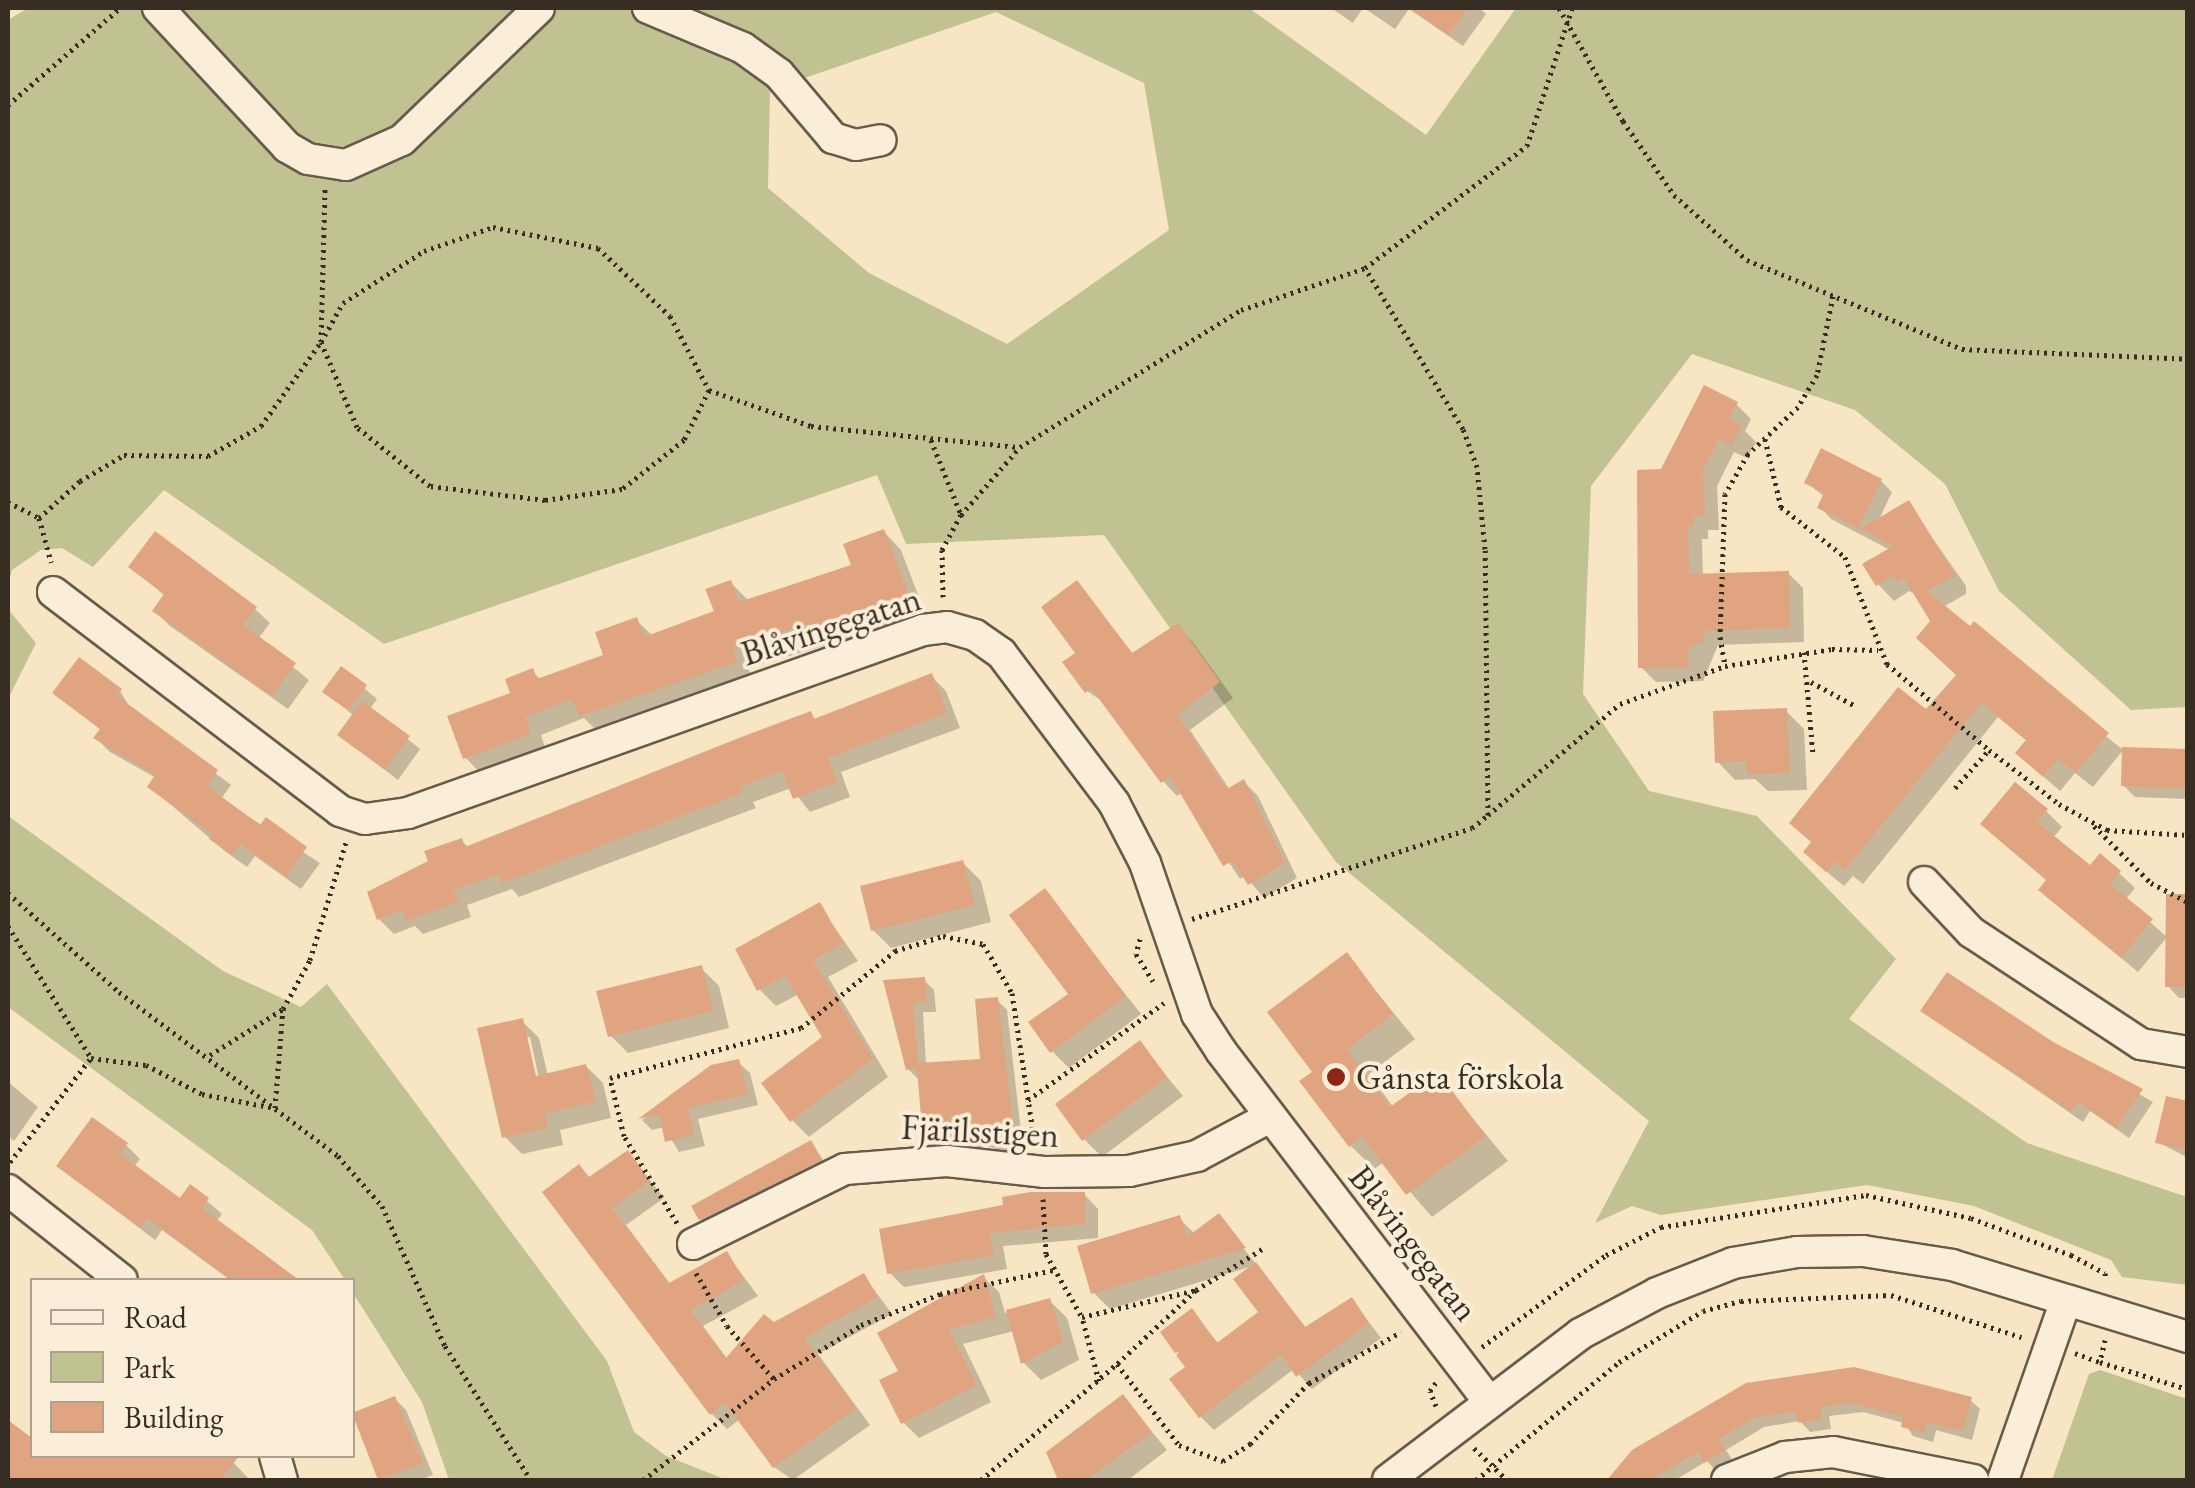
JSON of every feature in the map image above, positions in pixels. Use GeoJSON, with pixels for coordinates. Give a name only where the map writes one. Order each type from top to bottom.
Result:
{"type":"FeatureCollection","features":[{"type":"Feature","properties":{"kind":"street"},"geometry":{"type":"LineString","coordinates":[[158,8],[287,148],[327,163],[366,160],[402,140],[539,8]]}},
{"type":"Feature","properties":{"kind":"street"},"geometry":{"type":"LineString","coordinates":[[648,8],[743,48],[780,74],[833,138],[856,146],[881,140]]}},
{"type":"Feature","properties":{"kind":"street"},"geometry":{"type":"LineString","coordinates":[[53,592],[354,815]]}},
{"type":"Feature","properties":{"kind":"street","name":"Blåvingegatan"},"geometry":{"type":"LineString","coordinates":[[354,815],[408,813],[947,627],[1000,653],[1114,803],[1169,927],[1198,1014],[1270,1117],[1488,1402]]}},
{"type":"Feature","properties":{"kind":"street"},"geometry":{"type":"LineString","coordinates":[[1924,882],[1971,932],[2141,1044],[2188,1052]]}},
{"type":"Feature","properties":{"kind":"street","name":"Fjärilsstigen"},"geometry":{"type":"LineString","coordinates":[[693,1244],[830,1174],[867,1164],[947,1161],[1044,1172],[1166,1165],[1234,1139],[1270,1117]]}},
{"type":"Feature","properties":{"kind":"street"},"geometry":{"type":"LineString","coordinates":[[8,1190],[119,1278]]}},
{"type":"Feature","properties":{"kind":"street"},"geometry":{"type":"LineString","coordinates":[[1388,1480],[1580,1334],[1657,1293],[1733,1264],[1797,1252],[1864,1251],[1952,1265],[2065,1303],[2188,1337]]}},
{"type":"Feature","properties":{"kind":"street"},"geometry":{"type":"LineString","coordinates":[[2003,1480],[2065,1303]]}},
{"type":"Feature","properties":{"kind":"street"},"geometry":{"type":"LineString","coordinates":[[1727,1480],[1785,1458],[1972,1480]]}},
{"type":"Feature","properties":{"kind":"path"},"geometry":{"type":"LineString","coordinates":[[8,105],[120,8]]}},
{"type":"Feature","properties":{"kind":"path"},"geometry":{"type":"LineString","coordinates":[[1559,8],[1570,11],[1623,121],[1707,231],[1747,260],[1962,349],[2188,359]]}},
{"type":"Feature","properties":{"kind":"path"},"geometry":{"type":"LineString","coordinates":[[947,627],[942,550],[961,515],[1020,448],[1241,310],[1365,268],[1527,146],[1570,11]]}},
{"type":"Feature","properties":{"kind":"path"},"geometry":{"type":"LineString","coordinates":[[327,163],[321,342],[357,427],[430,486],[545,500],[622,489],[684,440],[709,390]]}},
{"type":"Feature","properties":{"kind":"path"},"geometry":{"type":"LineString","coordinates":[[39,518],[124,455],[208,456],[261,426],[321,342],[343,303],[424,251],[493,227],[598,248],[670,316],[709,390],[811,426],[1020,448]]}},
{"type":"Feature","properties":{"kind":"path"},"geometry":{"type":"LineString","coordinates":[[1365,268],[1463,429],[1477,468],[1485,549],[1488,815]]}},
{"type":"Feature","properties":{"kind":"path"},"geometry":{"type":"LineString","coordinates":[[1725,666],[1719,608],[1725,494],[1765,439],[1798,407],[1816,375],[1833,296]]}},
{"type":"Feature","properties":{"kind":"path"},"geometry":{"type":"LineString","coordinates":[[1765,439],[1781,506],[1845,558],[1868,604],[1878,650],[1898,675],[1989,750],[2092,824],[2152,883],[2188,902]]}},
{"type":"Feature","properties":{"kind":"path"},"geometry":{"type":"LineString","coordinates":[[931,440],[961,515]]}},
{"type":"Feature","properties":{"kind":"path"},"geometry":{"type":"LineString","coordinates":[[8,502],[39,518]]}},
{"type":"Feature","properties":{"kind":"path"},"geometry":{"type":"LineString","coordinates":[[39,518],[53,592]]}},
{"type":"Feature","properties":{"kind":"path"},"geometry":{"type":"LineString","coordinates":[[1174,1016],[1136,945],[1169,927],[1472,828],[1620,704],[1725,666],[1804,652],[1878,650]]}},
{"type":"Feature","properties":{"kind":"path"},"geometry":{"type":"LineString","coordinates":[[1804,652],[1811,682],[1813,754]]}},
{"type":"Feature","properties":{"kind":"path"},"geometry":{"type":"LineString","coordinates":[[1811,682],[1857,707]]}},
{"type":"Feature","properties":{"kind":"path"},"geometry":{"type":"LineString","coordinates":[[1955,788],[1989,750]]}},
{"type":"Feature","properties":{"kind":"path"},"geometry":{"type":"LineString","coordinates":[[276,1108],[283,1009],[310,960],[354,815]]}},
{"type":"Feature","properties":{"kind":"path"},"geometry":{"type":"LineString","coordinates":[[2092,824],[2126,833],[2188,835]]}},
{"type":"Feature","properties":{"kind":"path"},"geometry":{"type":"LineString","coordinates":[[8,892],[119,992],[210,1054],[338,1156],[382,1206],[445,1346],[531,1480]]}},
{"type":"Feature","properties":{"kind":"path"},"geometry":{"type":"LineString","coordinates":[[8,926],[91,1058]]}},
{"type":"Feature","properties":{"kind":"path"},"geometry":{"type":"LineString","coordinates":[[774,1379],[717,1311],[694,1268],[693,1244],[624,1136],[610,1078],[801,1028],[896,951],[943,936],[983,944],[1012,993],[1028,1100],[1044,1172],[1042,1216],[1054,1270],[1082,1316],[1100,1382]]}},
{"type":"Feature","properties":{"kind":"path"},"geometry":{"type":"LineString","coordinates":[[1028,1100],[1165,1002]]}},
{"type":"Feature","properties":{"kind":"path"},"geometry":{"type":"LineString","coordinates":[[210,1054],[283,1009]]}},
{"type":"Feature","properties":{"kind":"path"},"geometry":{"type":"LineString","coordinates":[[91,1058],[146,1065],[202,1094],[276,1108]]}},
{"type":"Feature","properties":{"kind":"path"},"geometry":{"type":"LineString","coordinates":[[8,1166],[91,1058]]}},
{"type":"Feature","properties":{"kind":"path"},"geometry":{"type":"LineString","coordinates":[[1508,1480],[1454,1427],[1430,1391],[1460,1364],[1606,1255],[1661,1227],[1866,1195],[1971,1218],[2070,1255],[2105,1273],[2111,1316],[2100,1362]]}},
{"type":"Feature","properties":{"kind":"path"},"geometry":{"type":"LineString","coordinates":[[981,1480],[1100,1382],[1196,1290],[1264,1248]]}},
{"type":"Feature","properties":{"kind":"path"},"geometry":{"type":"LineString","coordinates":[[643,1480],[830,1341],[912,1304],[1054,1270]]}},
{"type":"Feature","properties":{"kind":"path"},"geometry":{"type":"LineString","coordinates":[[1082,1316],[1196,1290]]}},
{"type":"Feature","properties":{"kind":"path"},"geometry":{"type":"LineString","coordinates":[[1476,1480],[1618,1362],[1703,1312],[1741,1301],[1891,1295],[2188,1389]]}},
{"type":"Feature","properties":{"kind":"path"},"geometry":{"type":"LineString","coordinates":[[1393,1316],[1416,1346]]}},
{"type":"Feature","properties":{"kind":"path"},"geometry":{"type":"LineString","coordinates":[[1118,1364],[1179,1444],[1223,1461],[1250,1444],[1309,1383],[1404,1330]]}},
{"type":"Feature","properties":{"kind":"green space"},"geometry":{"type":"Polygon","coordinates":[[[28,8],[1249,8],[1426,135],[1516,8],[2187,8],[2187,707],[2131,710],[1999,591],[1945,484],[1855,410],[1692,354],[1591,486],[1583,694],[1649,791],[1757,816],[1896,959],[1849,1019],[2027,1143],[2187,1197],[2187,1285],[2122,1277],[2111,1260],[1974,1206],[1867,1185],[1661,1215],[1632,1206],[1595,1223],[1649,1121],[1336,862],[1104,535],[906,544],[877,475],[384,644],[164,490],[93,567],[62,548],[41,550],[12,570],[8,586],[8,20],[28,8]],[[996,12],[770,90],[768,188],[869,273],[1007,344],[1169,230],[1144,83],[996,12]]]}},
{"type":"Feature","properties":{"kind":"green space"},"geometry":{"type":"Polygon","coordinates":[[[8,609],[36,643],[8,699],[8,609]]]}},
{"type":"Feature","properties":{"kind":"green space"},"geometry":{"type":"Polygon","coordinates":[[[8,816],[223,971],[301,1007],[327,984],[607,1361],[634,1432],[666,1456],[727,1480],[449,1480],[422,1402],[355,1296],[355,1278],[344,1278],[312,1230],[8,1007],[8,816]]]}},
{"type":"Feature","properties":{"kind":"green space"},"geometry":{"type":"Polygon","coordinates":[[[2100,1370],[2187,1399],[2187,1480],[2052,1480],[2089,1374],[2100,1370]]]}},
{"type":"Feature","properties":{"kind":"building"},"geometry":{"type":"Polygon","coordinates":[[[1409,8],[1468,8],[1448,35],[1409,8]]]}},
{"type":"Feature","properties":{"kind":"building"},"geometry":{"type":"Polygon","coordinates":[[[1704,385],[1738,402],[1729,419],[1742,425],[1732,445],[1719,439],[1703,470],[1705,516],[1694,516],[1694,526],[1688,526],[1689,574],[1789,571],[1790,628],[1704,631],[1704,641],[1688,648],[1688,668],[1638,668],[1637,470],[1661,469],[1704,385]]]}},
{"type":"Feature","properties":{"kind":"building"},"geometry":{"type":"Polygon","coordinates":[[[1821,448],[1882,479],[1858,528],[1817,508],[1824,493],[1804,483],[1821,448]]]}},
{"type":"Feature","properties":{"kind":"building"},"geometry":{"type":"Polygon","coordinates":[[[1909,500],[1955,575],[1927,591],[1970,626],[1974,621],[2109,733],[2075,773],[2058,759],[2043,777],[2015,753],[2026,740],[1981,703],[1845,870],[1835,861],[1826,872],[1803,852],[1811,842],[1789,823],[1898,687],[1926,709],[1956,675],[1916,638],[1930,621],[1904,578],[1897,582],[1893,576],[1876,586],[1862,564],[1893,546],[1860,529],[1909,500]]]}},
{"type":"Feature","properties":{"kind":"building"},"geometry":{"type":"Polygon","coordinates":[[[884,529],[910,599],[802,635],[799,626],[733,650],[737,662],[579,716],[572,699],[525,717],[531,734],[463,759],[447,716],[510,693],[505,679],[533,668],[537,679],[603,655],[595,632],[637,617],[644,637],[714,611],[705,589],[731,580],[739,602],[851,565],[843,544],[884,529]]]}},
{"type":"Feature","properties":{"kind":"building"},"geometry":{"type":"Polygon","coordinates":[[[155,531],[257,607],[243,625],[296,663],[272,696],[152,611],[164,594],[128,567],[155,531]]]}},
{"type":"Feature","properties":{"kind":"building"},"geometry":{"type":"Polygon","coordinates":[[[1077,580],[1132,653],[1178,623],[1220,682],[1177,715],[1227,789],[1244,779],[1285,863],[1248,885],[1233,861],[1223,866],[1170,776],[1161,783],[1091,688],[1085,693],[1062,662],[1075,653],[1041,607],[1077,580]]]}},
{"type":"Feature","properties":{"kind":"building"},"geometry":{"type":"Polygon","coordinates":[[[79,657],[122,689],[117,696],[218,770],[207,786],[260,825],[266,817],[307,847],[286,877],[240,844],[232,855],[209,839],[212,834],[147,787],[155,775],[93,738],[100,729],[52,693],[79,657]]]}},
{"type":"Feature","properties":{"kind":"building"},"geometry":{"type":"Polygon","coordinates":[[[341,666],[367,685],[349,711],[322,692],[341,666]]]}},
{"type":"Feature","properties":{"kind":"building"},"geometry":{"type":"Polygon","coordinates":[[[932,673],[947,713],[828,758],[837,782],[793,799],[782,771],[740,787],[742,793],[502,883],[499,874],[454,890],[458,902],[406,921],[403,910],[377,920],[367,892],[428,861],[424,851],[462,838],[465,847],[811,711],[814,719],[932,673]]]}},
{"type":"Feature","properties":{"kind":"building"},"geometry":{"type":"Polygon","coordinates":[[[362,701],[410,736],[385,770],[337,735],[362,701]]]}},
{"type":"Feature","properties":{"kind":"building"},"geometry":{"type":"Polygon","coordinates":[[[1787,708],[1790,773],[1747,774],[1747,761],[1715,763],[1713,711],[1787,708]]]}},
{"type":"Feature","properties":{"kind":"building"},"geometry":{"type":"Polygon","coordinates":[[[2122,747],[2188,749],[2188,789],[2121,786],[2122,747]]]}},
{"type":"Feature","properties":{"kind":"building"},"geometry":{"type":"Polygon","coordinates":[[[2015,782],[2048,809],[2037,822],[2090,865],[2100,853],[2121,871],[2110,884],[2153,919],[2121,958],[2038,890],[2046,880],[1980,824],[2015,782]]]}},
{"type":"Feature","properties":{"kind":"building"},"geometry":{"type":"Polygon","coordinates":[[[963,860],[975,905],[871,931],[860,886],[963,860]]]}},
{"type":"Feature","properties":{"kind":"building"},"geometry":{"type":"Polygon","coordinates":[[[1045,888],[1126,996],[1050,1053],[1028,1022],[1068,994],[1009,915],[1045,888]]]}},
{"type":"Feature","properties":{"kind":"building"},"geometry":{"type":"Polygon","coordinates":[[[2166,894],[2188,894],[2188,987],[2165,987],[2166,894]]]}},
{"type":"Feature","properties":{"kind":"building"},"geometry":{"type":"Polygon","coordinates":[[[820,902],[843,943],[813,960],[873,1059],[790,1122],[761,1083],[822,1037],[785,976],[757,991],[735,949],[820,902]]]}},
{"type":"Feature","properties":{"kind":"building","name":"Gånsta förskola"},"geometry":{"type":"Polygon","coordinates":[[[1347,952],[1393,1014],[1347,1049],[1390,1107],[1438,1072],[1486,1136],[1406,1195],[1362,1137],[1349,1147],[1299,1081],[1312,1072],[1267,1012],[1347,952]]]}},
{"type":"Feature","properties":{"kind":"building"},"geometry":{"type":"Polygon","coordinates":[[[702,965],[713,1011],[608,1037],[596,991],[702,965]]]}},
{"type":"Feature","properties":{"kind":"building"},"geometry":{"type":"Polygon","coordinates":[[[1947,972],[2055,1043],[2143,1089],[2116,1128],[2078,1102],[2071,1112],[1920,1011],[1947,972]]]}},
{"type":"Feature","properties":{"kind":"building"},"geometry":{"type":"Polygon","coordinates":[[[925,977],[927,1002],[913,1003],[918,1063],[980,1059],[975,999],[998,997],[1016,1149],[988,1147],[987,1136],[923,1142],[917,1068],[906,1070],[883,980],[925,977]]]}},
{"type":"Feature","properties":{"kind":"building"},"geometry":{"type":"Polygon","coordinates":[[[523,1018],[536,1076],[586,1064],[596,1101],[545,1114],[548,1128],[502,1138],[477,1028],[523,1018]]]}},
{"type":"Feature","properties":{"kind":"building"},"geometry":{"type":"Polygon","coordinates":[[[1140,1040],[1167,1077],[1082,1141],[1055,1104],[1140,1040]]]}},
{"type":"Feature","properties":{"kind":"building"},"geometry":{"type":"Polygon","coordinates":[[[739,1059],[748,1094],[688,1108],[694,1135],[665,1142],[659,1114],[638,1119],[711,1065],[739,1059]]]}},
{"type":"Feature","properties":{"kind":"building"},"geometry":{"type":"Polygon","coordinates":[[[2166,1096],[2188,1101],[2188,1150],[2155,1143],[2166,1096]]]}},
{"type":"Feature","properties":{"kind":"building"},"geometry":{"type":"Polygon","coordinates":[[[92,1117],[128,1143],[120,1154],[180,1198],[190,1184],[209,1198],[202,1208],[296,1278],[228,1278],[147,1218],[140,1228],[56,1166],[92,1117]]]}},
{"type":"Feature","properties":{"kind":"building"},"geometry":{"type":"Polygon","coordinates":[[[811,1140],[822,1160],[699,1220],[691,1206],[811,1140]]]}},
{"type":"Feature","properties":{"kind":"building"},"geometry":{"type":"Polygon","coordinates":[[[628,1150],[650,1181],[612,1208],[669,1283],[727,1251],[744,1280],[690,1310],[726,1358],[764,1314],[774,1322],[864,1273],[878,1297],[804,1338],[856,1408],[773,1468],[725,1403],[710,1415],[542,1192],[579,1164],[589,1177],[628,1150]]]}},
{"type":"Feature","properties":{"kind":"building"},"geometry":{"type":"Polygon","coordinates":[[[1030,1192],[1085,1192],[1085,1224],[990,1233],[994,1255],[887,1274],[879,1229],[1003,1205],[1002,1197],[1030,1192]]]}},
{"type":"Feature","properties":{"kind":"building"},"geometry":{"type":"Polygon","coordinates":[[[1219,1213],[1246,1248],[1091,1294],[1077,1246],[1180,1215],[1187,1237],[1219,1213]]]}},
{"type":"Feature","properties":{"kind":"building"},"geometry":{"type":"Polygon","coordinates":[[[1256,1262],[1305,1327],[1352,1297],[1369,1323],[1296,1377],[1282,1354],[1199,1418],[1169,1379],[1185,1367],[1176,1355],[1181,1351],[1175,1353],[1160,1332],[1192,1308],[1217,1343],[1258,1312],[1233,1279],[1256,1262]]]}},
{"type":"Feature","properties":{"kind":"building"},"geometry":{"type":"Polygon","coordinates":[[[984,1274],[996,1317],[949,1329],[977,1385],[901,1424],[879,1380],[898,1371],[877,1333],[984,1274]]]}},
{"type":"Feature","properties":{"kind":"building"},"geometry":{"type":"Polygon","coordinates":[[[1050,1298],[1063,1342],[1021,1364],[1006,1310],[1050,1298]]]}},
{"type":"Feature","properties":{"kind":"building"},"geometry":{"type":"Polygon","coordinates":[[[1854,1367],[1972,1397],[1963,1431],[1927,1422],[1924,1433],[1901,1427],[1903,1417],[1852,1403],[1820,1407],[1822,1419],[1798,1423],[1796,1411],[1754,1418],[1719,1439],[1725,1450],[1704,1463],[1698,1452],[1650,1480],[1607,1480],[1632,1450],[1746,1383],[1854,1367]]]}},
{"type":"Feature","properties":{"kind":"building"},"geometry":{"type":"Polygon","coordinates":[[[1123,1394],[1152,1432],[1086,1480],[1058,1480],[1046,1452],[1123,1394]]]}},
{"type":"Feature","properties":{"kind":"building"},"geometry":{"type":"Polygon","coordinates":[[[395,1396],[423,1463],[378,1480],[355,1412],[395,1396]]]}},
{"type":"Feature","properties":{"kind":"building"},"geometry":{"type":"Polygon","coordinates":[[[8,1420],[30,1436],[30,1458],[238,1458],[221,1480],[8,1480],[8,1420]]]}},
{"type":"Feature","properties":{"kind":"place","name":"Gånsta förskola"},"geometry":{"type":"Point","coordinates":[1336,1077]}}]}
